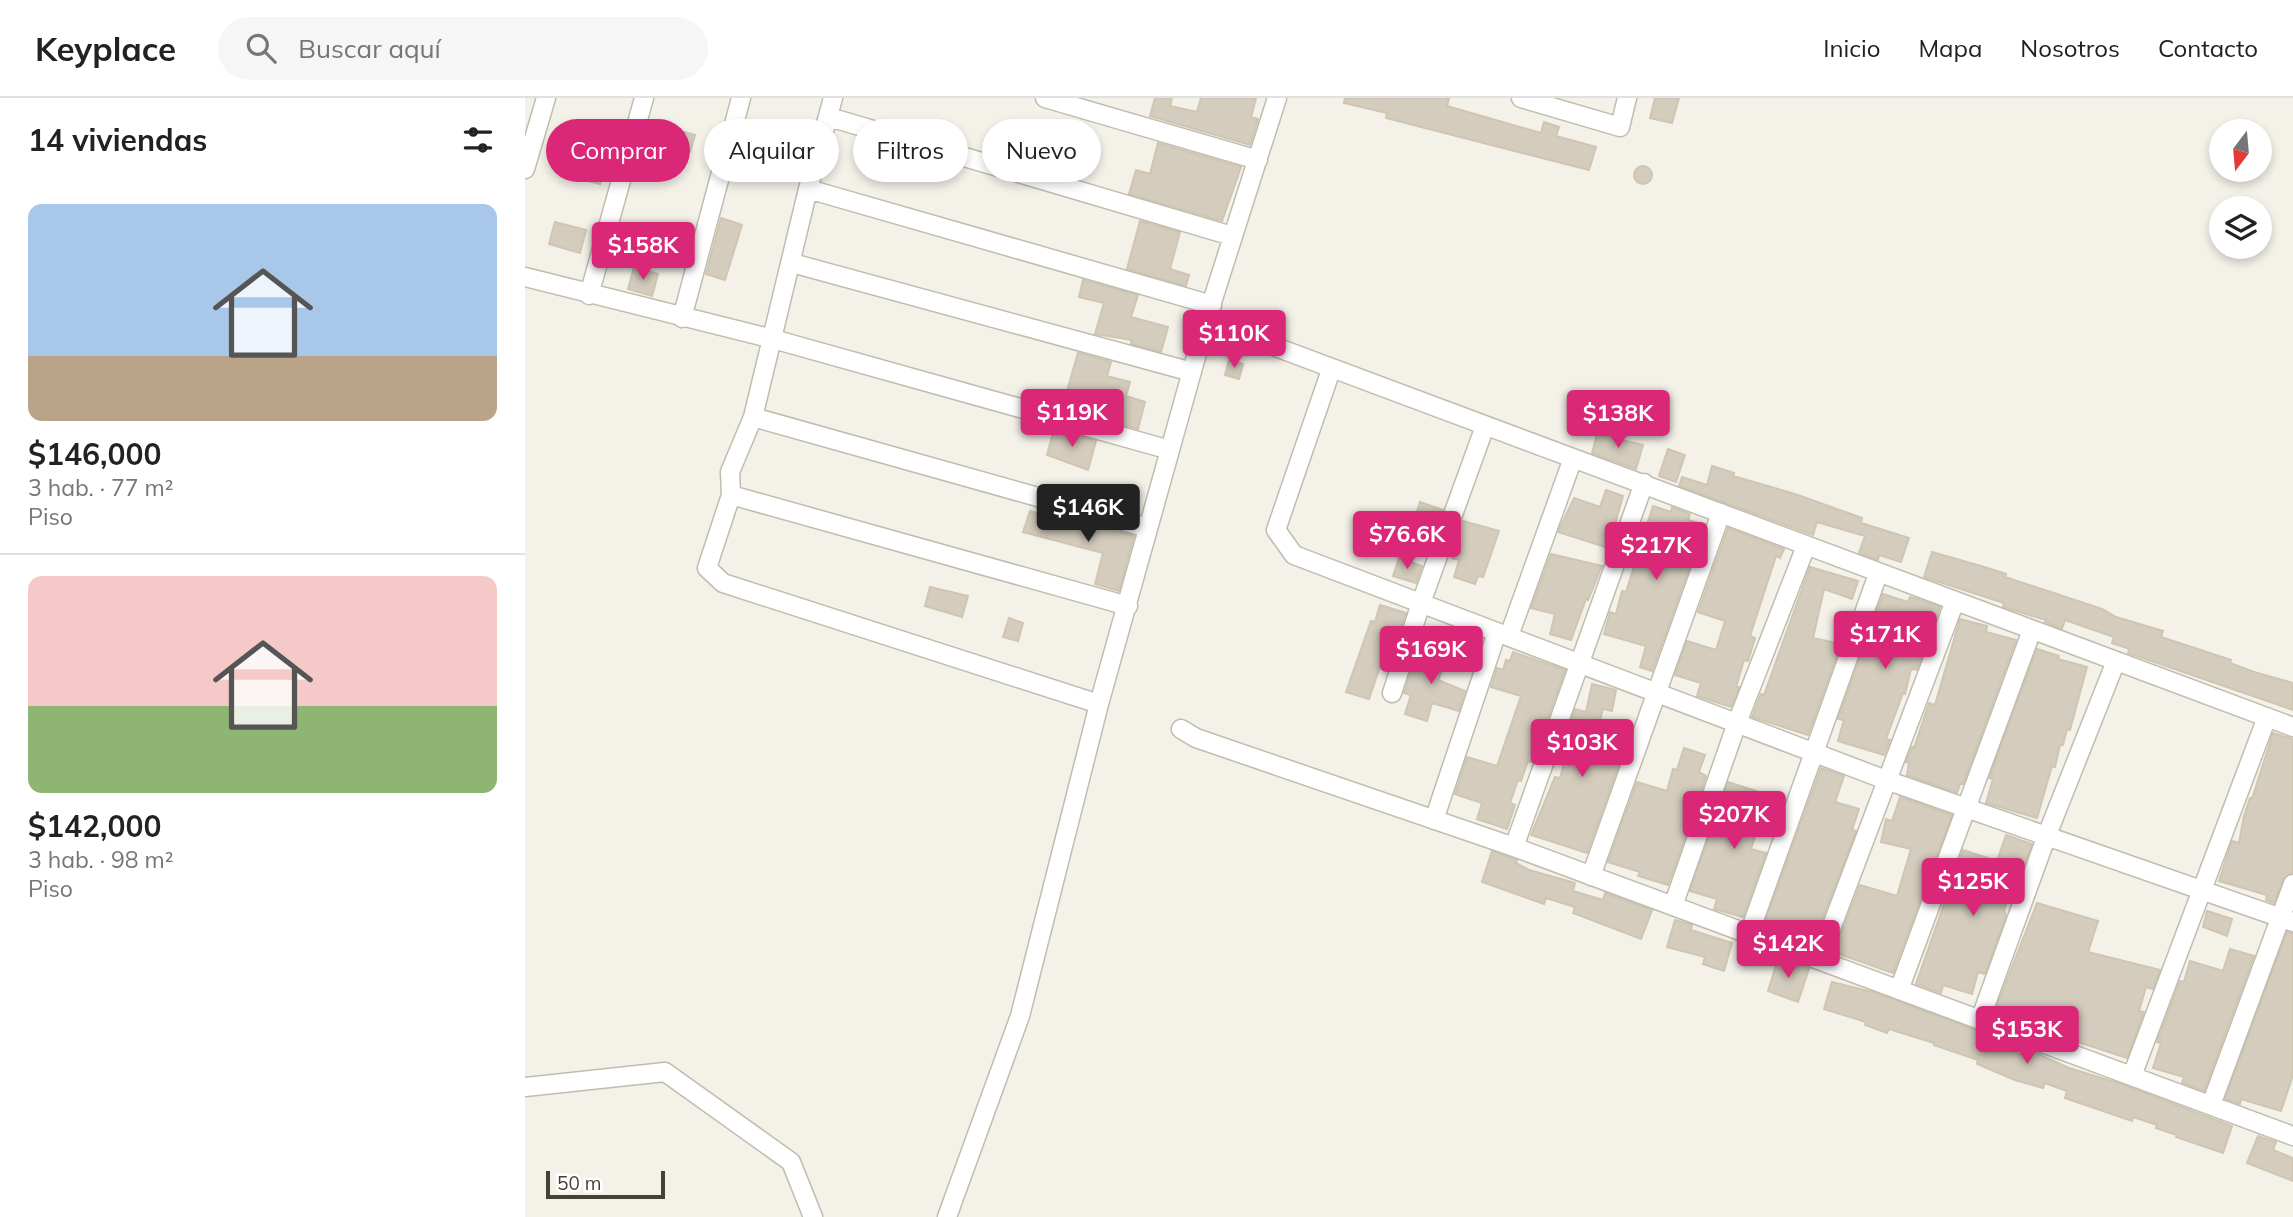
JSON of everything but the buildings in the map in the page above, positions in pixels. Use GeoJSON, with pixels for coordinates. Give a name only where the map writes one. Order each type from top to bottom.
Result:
{"type":"FeatureCollection","features":[{"type":"Feature","properties":{"kind":"street"},"geometry":{"type":"LineString","coordinates":[[525,169],[546,98]]}},
{"type":"Feature","properties":{"kind":"street"},"geometry":{"type":"LineString","coordinates":[[589,295],[644,98]]}},
{"type":"Feature","properties":{"kind":"street"},"geometry":{"type":"LineString","coordinates":[[681,318],[741,98]]}},
{"type":"Feature","properties":{"kind":"street"},"geometry":{"type":"LineString","coordinates":[[833,98],[807,189],[792,263],[753,417],[730,472],[731,495],[706,568],[723,583],[1099,704]]}},
{"type":"Feature","properties":{"kind":"street"},"geometry":{"type":"LineString","coordinates":[[1045,98],[1258,160]]}},
{"type":"Feature","properties":{"kind":"street"},"geometry":{"type":"LineString","coordinates":[[947,1217],[1020,1016],[1099,704],[1148,527],[1209,313],[1277,98]]}},
{"type":"Feature","properties":{"kind":"street"},"geometry":{"type":"LineString","coordinates":[[1521,98],[1620,127],[1627,98]]}},
{"type":"Feature","properties":{"kind":"street"},"geometry":{"type":"LineString","coordinates":[[829,117],[1233,236]]}},
{"type":"Feature","properties":{"kind":"street"},"geometry":{"type":"LineString","coordinates":[[807,189],[1209,313],[1331,370],[1644,483],[1878,574],[2293,727]]}},
{"type":"Feature","properties":{"kind":"street"},"geometry":{"type":"LineString","coordinates":[[792,263],[1192,372]]}},
{"type":"Feature","properties":{"kind":"street"},"geometry":{"type":"LineString","coordinates":[[525,277],[773,339],[1170,450]]}},
{"type":"Feature","properties":{"kind":"street"},"geometry":{"type":"LineString","coordinates":[[1331,370],[1276,530],[1294,555],[1887,780],[2203,893],[2287,920]]}},
{"type":"Feature","properties":{"kind":"street"},"geometry":{"type":"LineString","coordinates":[[753,417],[1148,527]]}},
{"type":"Feature","properties":{"kind":"street"},"geometry":{"type":"LineString","coordinates":[[1392,693],[1421,603],[1485,426]]}},
{"type":"Feature","properties":{"kind":"street"},"geometry":{"type":"LineString","coordinates":[[1434,820],[1503,634],[1573,458]]}},
{"type":"Feature","properties":{"kind":"street"},"geometry":{"type":"LineString","coordinates":[[1514,848],[1644,483]]}},
{"type":"Feature","properties":{"kind":"street"},"geometry":{"type":"LineString","coordinates":[[731,495],[1128,606]]}},
{"type":"Feature","properties":{"kind":"street"},"geometry":{"type":"LineString","coordinates":[[1591,876],[1721,513]]}},
{"type":"Feature","properties":{"kind":"street"},"geometry":{"type":"LineString","coordinates":[[1673,906],[1737,723],[1806,546]]}},
{"type":"Feature","properties":{"kind":"street"},"geometry":{"type":"LineString","coordinates":[[1749,934],[1878,574]]}},
{"type":"Feature","properties":{"kind":"street"},"geometry":{"type":"LineString","coordinates":[[1819,960],[1955,601]]}},
{"type":"Feature","properties":{"kind":"street"},"geometry":{"type":"LineString","coordinates":[[1899,990],[2032,630]]}},
{"type":"Feature","properties":{"kind":"street"},"geometry":{"type":"LineString","coordinates":[[1980,1020],[2047,835],[2116,661]]}},
{"type":"Feature","properties":{"kind":"street"},"geometry":{"type":"LineString","coordinates":[[2131,1076],[2203,893],[2267,717]]}},
{"type":"Feature","properties":{"kind":"street"},"geometry":{"type":"LineString","coordinates":[[1181,729],[1196,738],[1514,848],[2131,1076],[2292,1131]]}},
{"type":"Feature","properties":{"kind":"street"},"geometry":{"type":"LineString","coordinates":[[2211,1105],[2287,920],[2293,884]]}},
{"type":"Feature","properties":{"kind":"street"},"geometry":{"type":"LineString","coordinates":[[525,1087],[665,1072],[791,1162],[813,1217]]}}]}
